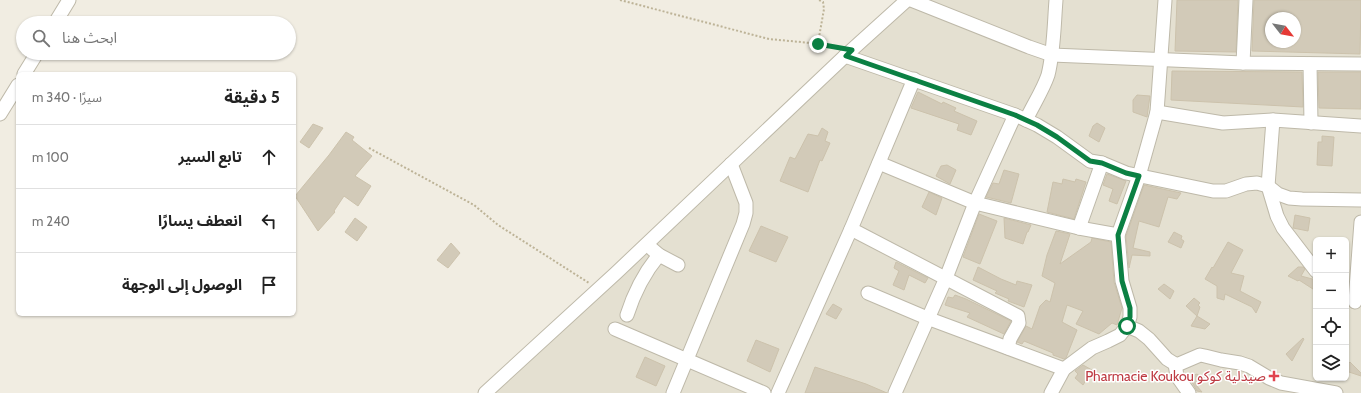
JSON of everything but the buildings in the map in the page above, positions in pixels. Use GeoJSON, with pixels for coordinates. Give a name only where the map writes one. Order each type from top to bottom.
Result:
{"type":"FeatureCollection","features":[{"type":"Feature","properties":{"kind":"street"},"geometry":{"type":"LineString","coordinates":[[59,16],[69,0]]}},
{"type":"Feature","properties":{"kind":"street"},"geometry":{"type":"LineString","coordinates":[[486,393],[648,243],[849,53],[908,0]]}},
{"type":"Feature","properties":{"kind":"street"},"geometry":{"type":"LineString","coordinates":[[911,0],[1052,55],[1244,63],[1361,64]]}},
{"type":"Feature","properties":{"kind":"street"},"geometry":{"type":"LineString","coordinates":[[895,393],[946,278],[975,203],[1020,117],[1044,85],[1052,55],[1056,0]]}},
{"type":"Feature","properties":{"kind":"street"},"geometry":{"type":"LineString","coordinates":[[1051,393],[1064,369],[1092,348],[1120,335],[1127,326],[1130,317],[1130,308],[1122,281],[1118,235],[1139,176],[1157,112],[1165,0]]}},
{"type":"Feature","properties":{"kind":"street"},"geometry":{"type":"LineString","coordinates":[[1244,63],[1246,0]]}},
{"type":"Feature","properties":{"kind":"street"},"geometry":{"type":"LineString","coordinates":[[849,53],[914,79],[1020,117],[1057,137],[1090,161],[1102,163],[1126,173],[1213,191],[1226,190],[1246,184],[1257,183],[1268,186],[1278,194],[1290,198],[1361,200]]}},
{"type":"Feature","properties":{"kind":"street"},"geometry":{"type":"LineString","coordinates":[[25,72],[33,60]]}},
{"type":"Feature","properties":{"kind":"street"},"geometry":{"type":"LineString","coordinates":[[1310,64],[1311,123]]}},
{"type":"Feature","properties":{"kind":"street"},"geometry":{"type":"LineString","coordinates":[[778,393],[851,229],[914,79]]}},
{"type":"Feature","properties":{"kind":"street"},"geometry":{"type":"LineString","coordinates":[[0,114],[16,88]]}},
{"type":"Feature","properties":{"kind":"street"},"geometry":{"type":"LineString","coordinates":[[1157,112],[1223,123],[1273,120],[1361,126]]}},
{"type":"Feature","properties":{"kind":"street"},"geometry":{"type":"LineString","coordinates":[[1273,120],[1268,186],[1277,216],[1283,228],[1313,267]]}},
{"type":"Feature","properties":{"kind":"street"},"geometry":{"type":"LineString","coordinates":[[878,163],[975,203],[1079,228],[1118,235]]}},
{"type":"Feature","properties":{"kind":"street"},"geometry":{"type":"LineString","coordinates":[[1079,228],[1102,163]]}},
{"type":"Feature","properties":{"kind":"street"},"geometry":{"type":"LineString","coordinates":[[673,393],[738,240],[746,213],[746,203],[730,164]]}},
{"type":"Feature","properties":{"kind":"street"},"geometry":{"type":"LineString","coordinates":[[1354,302],[1361,222]]}},
{"type":"Feature","properties":{"kind":"street"},"geometry":{"type":"LineString","coordinates":[[851,229],[1018,316],[1019,323],[1010,339],[1008,348]]}},
{"type":"Feature","properties":{"kind":"street"},"geometry":{"type":"LineString","coordinates":[[648,243],[659,255],[678,265]]}},
{"type":"Feature","properties":{"kind":"street"},"geometry":{"type":"LineString","coordinates":[[627,315],[643,276],[659,255]]}},
{"type":"Feature","properties":{"kind":"street"},"geometry":{"type":"LineString","coordinates":[[868,293],[927,318],[1064,369]]}},
{"type":"Feature","properties":{"kind":"street"},"geometry":{"type":"LineString","coordinates":[[1127,326],[1139,331],[1149,338],[1167,359],[1174,364],[1179,364],[1200,355],[1240,363],[1296,390],[1336,393]]}},
{"type":"Feature","properties":{"kind":"street"},"geometry":{"type":"LineString","coordinates":[[615,329],[764,393]]}},
{"type":"Feature","properties":{"kind":"street"},"geometry":{"type":"LineString","coordinates":[[1174,364],[1177,376],[1189,393]]}},
{"type":"Feature","properties":{"kind":"path"},"geometry":{"type":"LineString","coordinates":[[620,0],[769,40],[818,44],[849,53]]}},
{"type":"Feature","properties":{"kind":"path"},"geometry":{"type":"LineString","coordinates":[[818,44],[824,9],[823,2],[820,0]]}},
{"type":"Feature","properties":{"kind":"path"},"geometry":{"type":"LineString","coordinates":[[369,148],[474,205],[498,225],[598,289]]}},
{"type":"Feature","properties":{"kind":"shaded area"},"geometry":{"type":"Polygon","coordinates":[[[901,0],[1361,0],[1361,393],[482,393],[901,0]]]}},
{"type":"Feature","properties":{"kind":"place","name":"Pharmacie Koukou صيدلية كوكو"},"geometry":{"type":"Point","coordinates":[1274,376]}},
{"type":"Feature","properties":{"kind":"route"},"geometry":{"type":"LineString","coordinates":[[818,44],[852,50],[846,56],[1015,115],[1037,125],[1057,137],[1090,161],[1102,163],[1126,173],[1139,176],[1118,235],[1122,281],[1130,308],[1130,317],[1127,326]]}}]}
